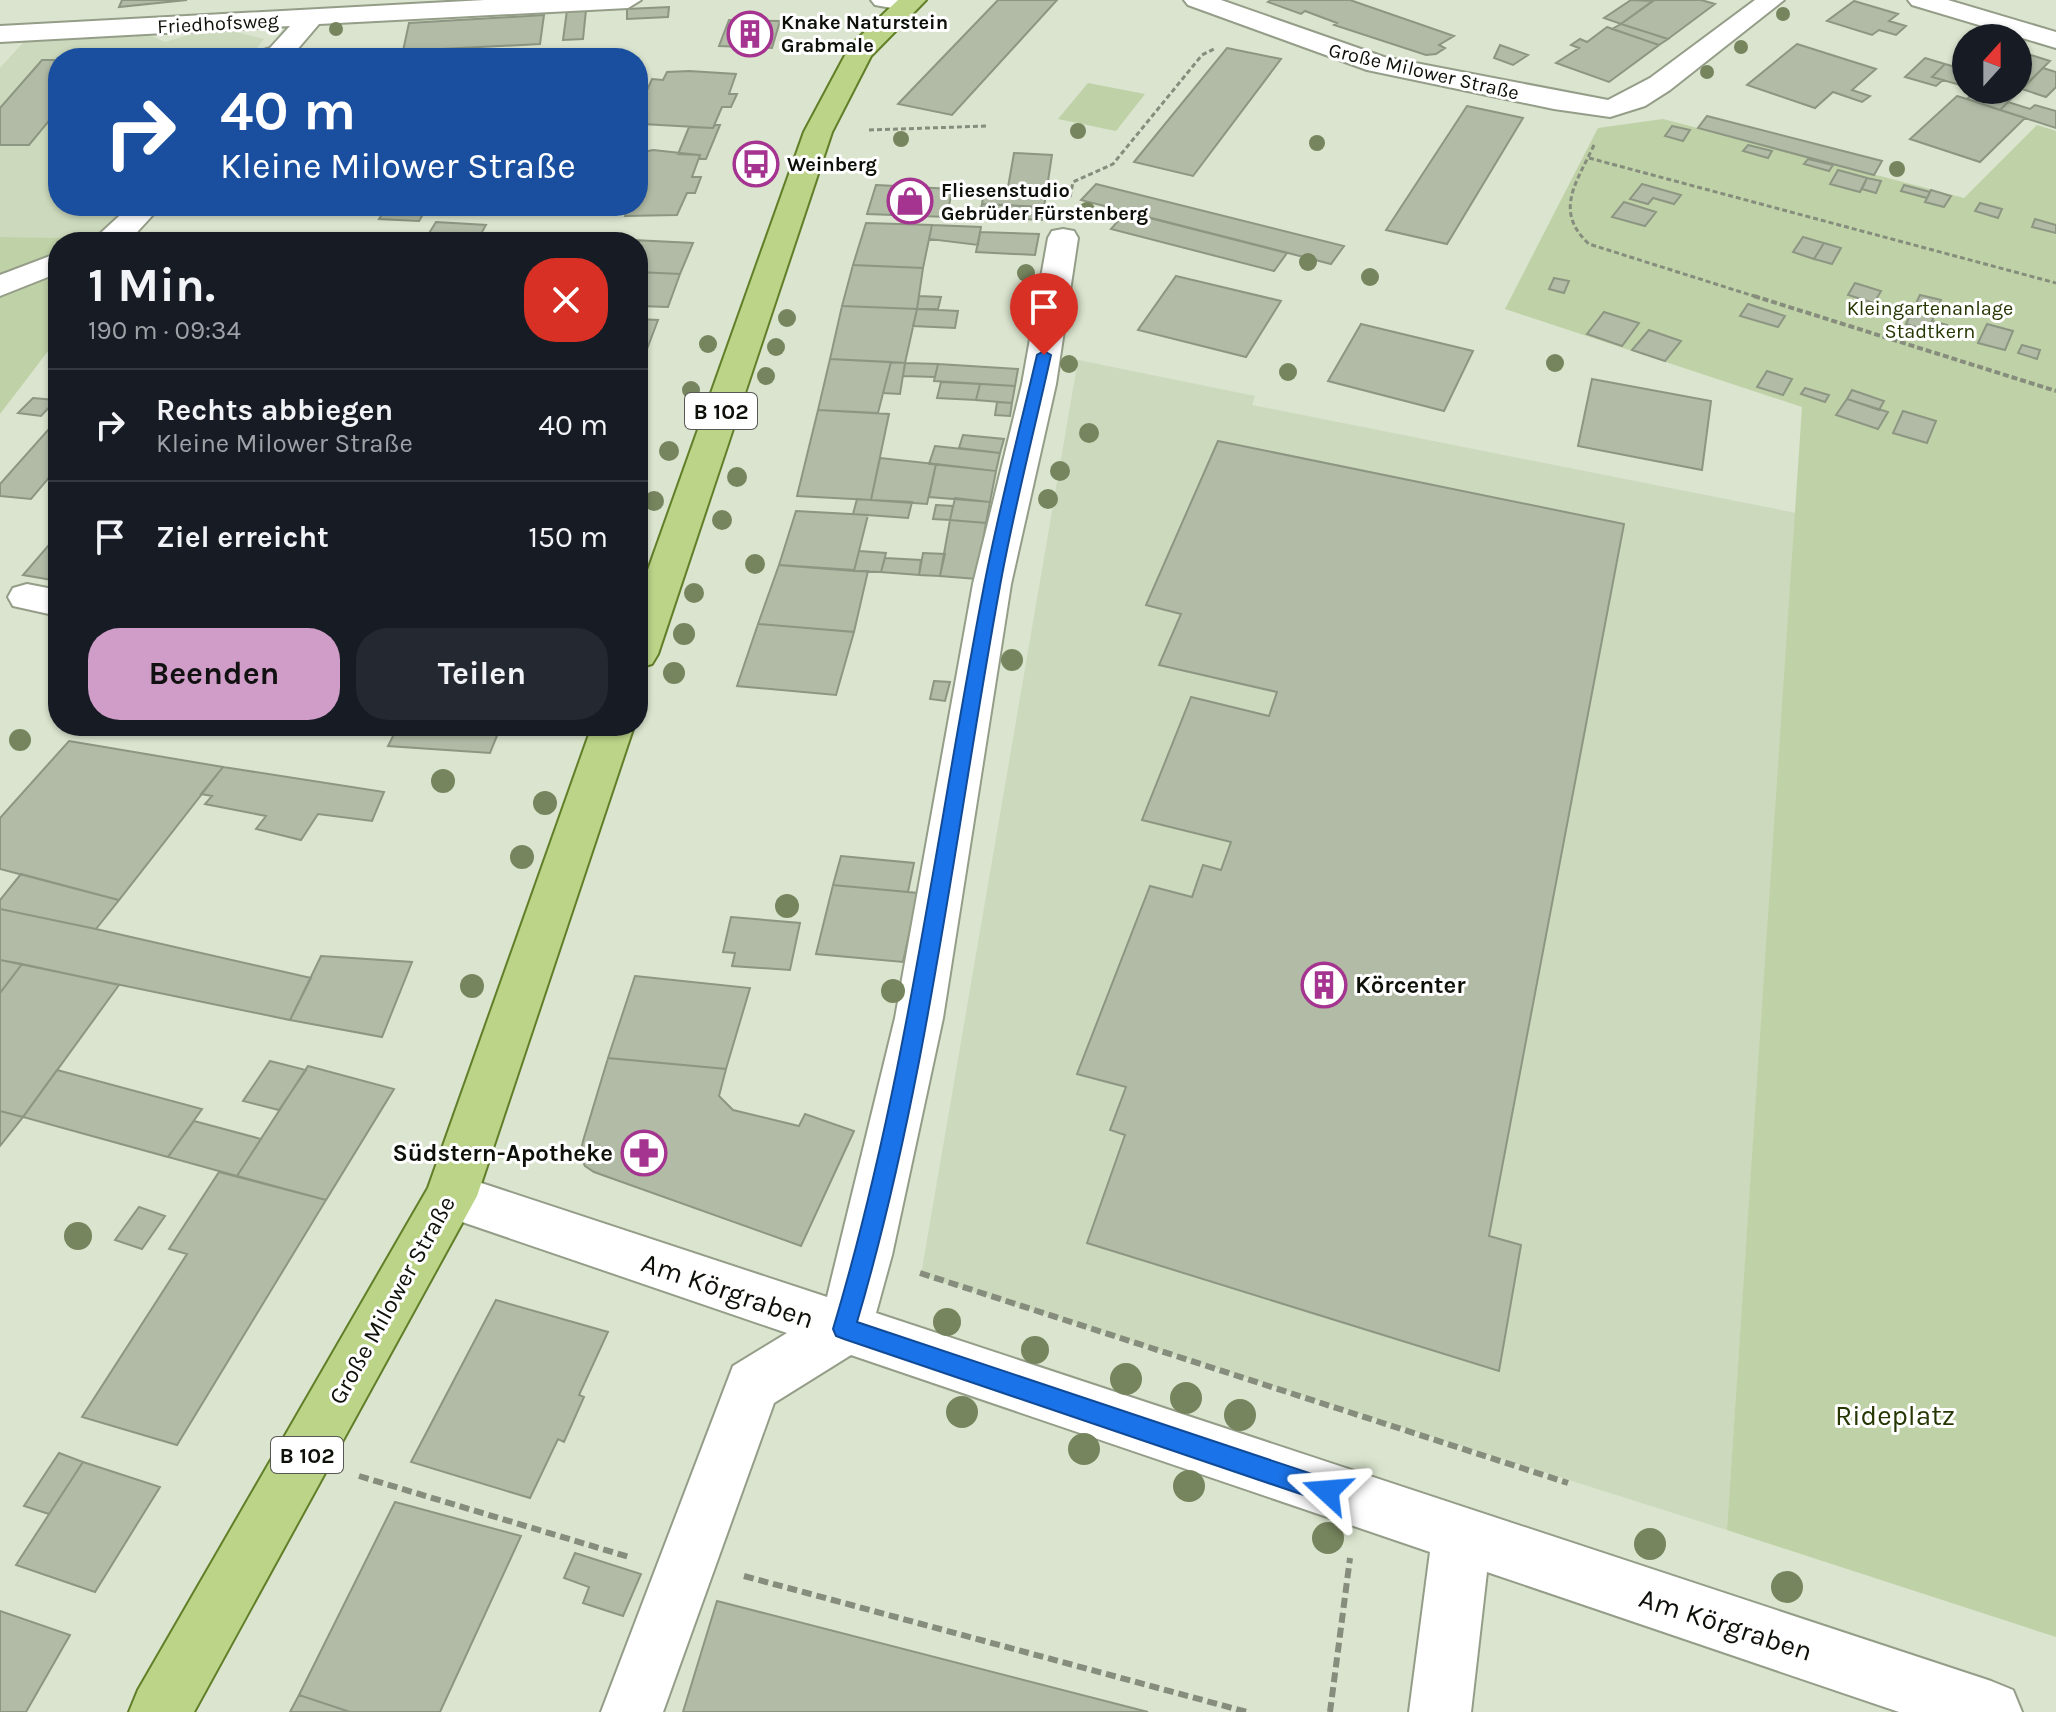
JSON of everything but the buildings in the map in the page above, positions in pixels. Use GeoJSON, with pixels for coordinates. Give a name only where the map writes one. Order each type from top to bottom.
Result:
{"type":"FeatureCollection","features":[{"type":"Feature","properties":{"kind":"main road","name":"B 102"},"geometry":{"type":"LineString","coordinates":[[648,625],[818,132],[859,52],[902,1]]}},
{"type":"Feature","properties":{"kind":"main road","name":"Große Milower Straße"},"geometry":{"type":"LineString","coordinates":[[160,1712],[451,1196],[610,736]]}},
{"type":"Feature","properties":{"kind":"street","name":"Friedhofsweg"},"geometry":{"type":"LineString","coordinates":[[0,34],[628,0]]}},
{"type":"Feature","properties":{"kind":"street","name":"Große Milower Straße"},"geometry":{"type":"LineString","coordinates":[[1197,0],[1377,64],[1554,101],[1605,120]]}},
{"type":"Feature","properties":{"kind":"street"},"geometry":{"type":"LineString","coordinates":[[1605,120],[1660,84],[1771,0]]}},
{"type":"Feature","properties":{"kind":"street"},"geometry":{"type":"LineString","coordinates":[[1921,0],[2056,40]]}},
{"type":"Feature","properties":{"kind":"street"},"geometry":{"type":"LineString","coordinates":[[284,48],[311,18]]}},
{"type":"Feature","properties":{"kind":"street"},"geometry":{"type":"LineString","coordinates":[[123,232],[137,216]]}},
{"type":"Feature","properties":{"kind":"street"},"geometry":{"type":"LineString","coordinates":[[632,1712],[753,1385],[844,1329],[866,1255],[919,1018],[992,584],[1039,384],[1063,238]]}},
{"type":"Feature","properties":{"kind":"street"},"geometry":{"type":"LineString","coordinates":[[0,286],[48,266]]}},
{"type":"Feature","properties":{"kind":"street","name":"Am Körgraben"},"geometry":{"type":"LineString","coordinates":[[451,1196],[1991,1712]]}},
{"type":"Feature","properties":{"kind":"street"},"geometry":{"type":"LineString","coordinates":[[1440,1712],[1462,1535]]}},
{"type":"Feature","properties":{"kind":"path"},"geometry":{"type":"LineString","coordinates":[[1098,169],[1113,164],[1202,55],[1259,23]]}},
{"type":"Feature","properties":{"kind":"path"},"geometry":{"type":"LineString","coordinates":[[1605,120],[1570,199],[1567,216],[1575,234],[1589,244],[2056,391]]}},
{"type":"Feature","properties":{"kind":"path"},"geometry":{"type":"LineString","coordinates":[[818,132],[988,126]]}},
{"type":"Feature","properties":{"kind":"path"},"geometry":{"type":"LineString","coordinates":[[1589,158],[2056,283]]}},
{"type":"Feature","properties":{"kind":"path"},"geometry":{"type":"LineString","coordinates":[[866,1255],[1568,1483]]}},
{"type":"Feature","properties":{"kind":"path"},"geometry":{"type":"LineString","coordinates":[[304,1460],[644,1561],[686,1560],[1247,1712]]}},
{"type":"Feature","properties":{"kind":"path"},"geometry":{"type":"LineString","coordinates":[[1330,1712],[1358,1501]]}},
{"type":"Feature","properties":{"kind":"shaded area"},"geometry":{"type":"Polygon","coordinates":[[[216,27],[264,39],[257,48],[48,48],[48,216],[126,216],[114,232],[48,232],[48,238],[0,237],[0,68],[27,38],[142,32],[165,42],[216,27]]]}},
{"type":"Feature","properties":{"kind":"shaded area"},"geometry":{"type":"Polygon","coordinates":[[[1078,360],[1255,396],[1252,405],[1796,513],[1727,1530],[921,1275],[1078,360]]]}},
{"type":"Feature","properties":{"kind":"green space"},"geometry":{"type":"Polygon","coordinates":[[[1088,83],[1145,94],[1116,131],[1058,119],[1088,83]]]}},
{"type":"Feature","properties":{"kind":"green space","name":"Rideplatz"},"geometry":{"type":"Polygon","coordinates":[[[1663,119],[1964,198],[2037,125],[2056,131],[2056,1637],[1727,1530],[1802,407],[1505,309],[1598,128],[1663,119]]]}},
{"type":"Feature","properties":{"kind":"green space"},"geometry":{"type":"Polygon","coordinates":[[[0,237],[48,238],[48,351],[0,414],[0,237]]]}},
{"type":"Feature","properties":{"kind":"place","name":"Knake Naturstein Grabmale"},"geometry":{"type":"Point","coordinates":[750,34]}},
{"type":"Feature","properties":{"kind":"place","name":"Weinberg"},"geometry":{"type":"Point","coordinates":[756,164]}},
{"type":"Feature","properties":{"kind":"place","name":"Fliesenstudio Gebrüder Fürstenberg"},"geometry":{"type":"Point","coordinates":[910,201]}},
{"type":"Feature","properties":{"kind":"place","name":"Körcenter"},"geometry":{"type":"Point","coordinates":[1324,985]}},
{"type":"Feature","properties":{"kind":"place","name":"Südstern-Apotheke"},"geometry":{"type":"Point","coordinates":[644,1153]}},
{"type":"Feature","properties":{"kind":"route"},"geometry":{"type":"LineString","coordinates":[[1044,355],[992,584],[919,1018],[866,1255],[844,1329],[1327,1491]]}},
{"type":"Feature","properties":{"kind":"park label","name":"Kleingartenanlage Stadtkern"},"geometry":{"type":"Point","coordinates":[1930,320]}}]}
